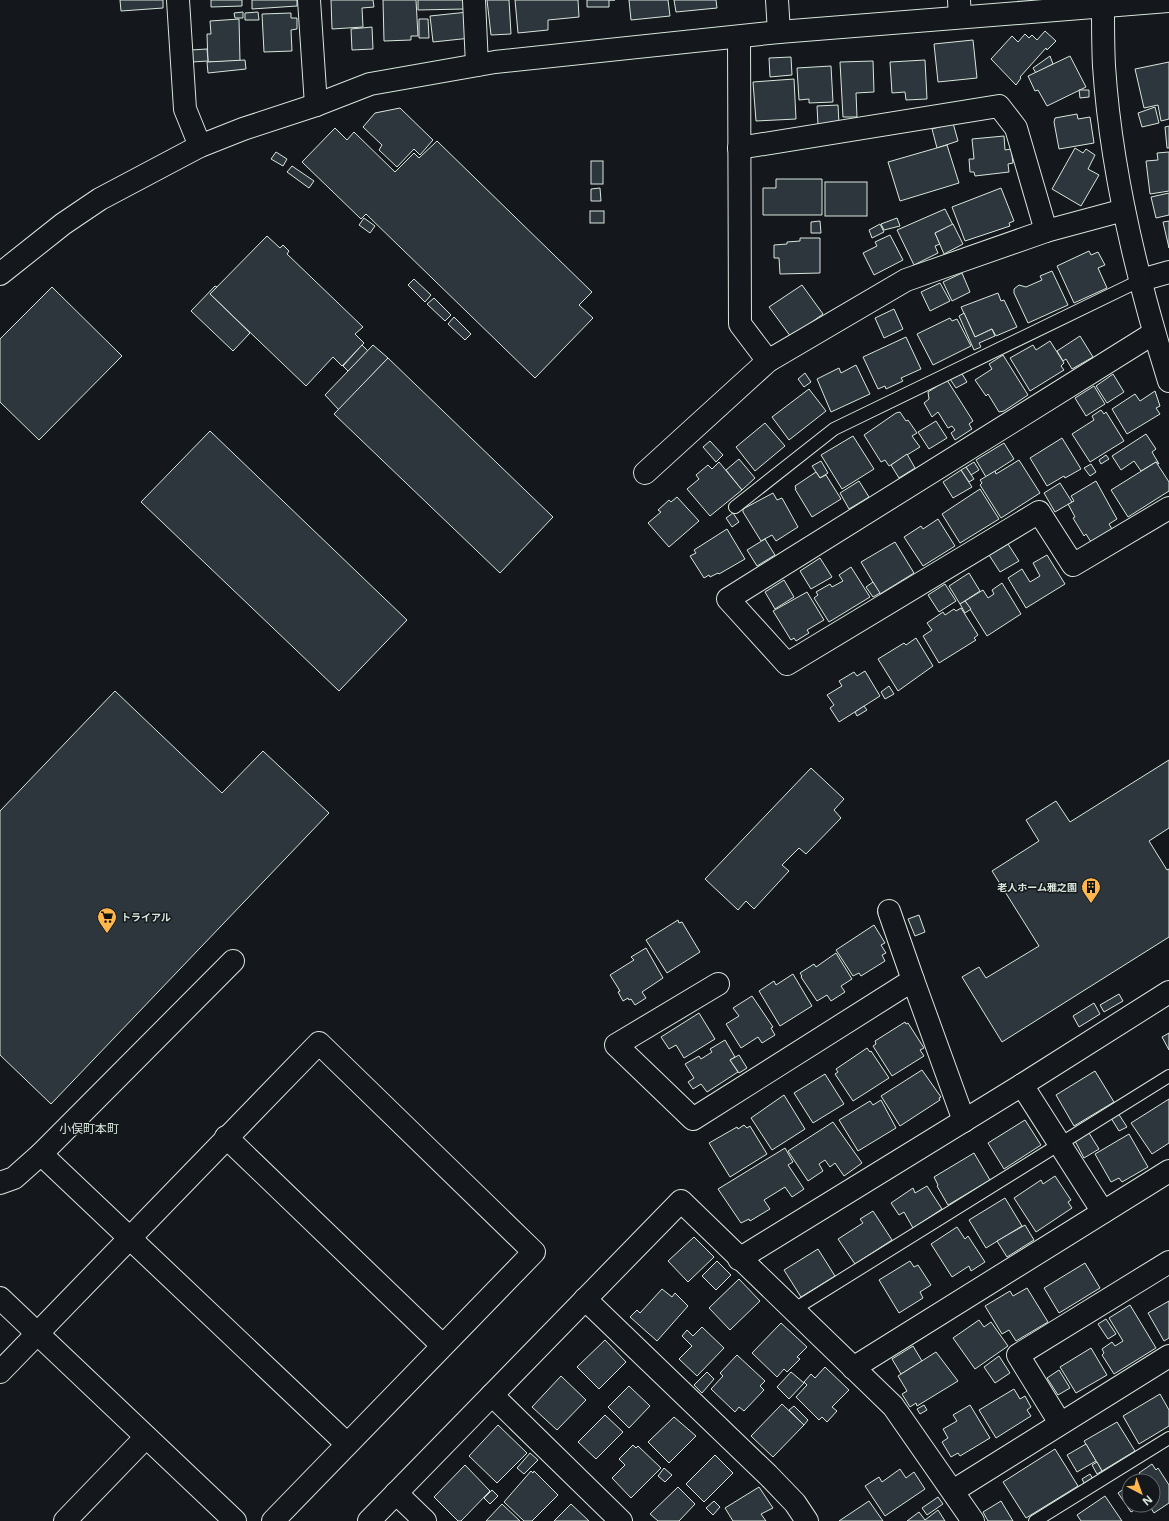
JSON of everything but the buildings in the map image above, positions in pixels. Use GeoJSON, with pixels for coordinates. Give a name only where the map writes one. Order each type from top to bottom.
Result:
{"type":"FeatureCollection","features":[{"type":"Feature","properties":{"kind":"street"},"geometry":{"type":"LineString","coordinates":[[178,0],[185,109],[200,146]]}},
{"type":"Feature","properties":{"kind":"street"},"geometry":{"type":"LineString","coordinates":[[309,0],[316,105]]}},
{"type":"Feature","properties":{"kind":"street"},"geometry":{"type":"LineString","coordinates":[[474,0],[477,65]]}},
{"type":"Feature","properties":{"kind":"street"},"geometry":{"type":"LineString","coordinates":[[777,0],[778,32]]}},
{"type":"Feature","properties":{"kind":"street"},"geometry":{"type":"LineString","coordinates":[[0,274],[63,224],[100,199],[200,146],[243,129],[316,105],[370,84],[477,65],[739,37],[959,9],[1169,3]]}},
{"type":"Feature","properties":{"kind":"street"},"geometry":{"type":"LineString","coordinates":[[1102,4],[1106,89],[1124,210],[1154,332],[1169,381]]}},
{"type":"Feature","properties":{"kind":"street"},"geometry":{"type":"LineString","coordinates":[[739,37],[740,324],[768,361]]}},
{"type":"Feature","properties":{"kind":"street"},"geometry":{"type":"LineString","coordinates":[[739,148],[998,106],[1016,128],[1046,231]]}},
{"type":"Feature","properties":{"kind":"street"},"geometry":{"type":"LineString","coordinates":[[645,473],[768,361],[906,280],[1046,231],[1124,210]]}},
{"type":"Feature","properties":{"kind":"street"},"geometry":{"type":"LineString","coordinates":[[1141,280],[1169,272]]}},
{"type":"Feature","properties":{"kind":"street"},"geometry":{"type":"LineString","coordinates":[[1154,332],[728,599],[787,664],[1038,512],[1073,565],[1169,508]]}},
{"type":"Feature","properties":{"kind":"street"},"geometry":{"type":"LineString","coordinates":[[889,911],[964,1121]]}},
{"type":"Feature","properties":{"kind":"street"},"geometry":{"type":"LineString","coordinates":[[0,1183],[14,1178],[41,1154],[233,961]]}},
{"type":"Feature","properties":{"kind":"street"},"geometry":{"type":"LineString","coordinates":[[718,984],[616,1045],[694,1118],[913,980]]}},
{"type":"Feature","properties":{"kind":"street"},"geometry":{"type":"LineString","coordinates":[[739,1259],[1022,1086],[1169,992]]}},
{"type":"Feature","properties":{"kind":"street"},"geometry":{"type":"LineString","coordinates":[[0,1372],[226,1137],[319,1043],[534,1252],[442,1345],[273,1521]]}},
{"type":"Feature","properties":{"kind":"street"},"geometry":{"type":"LineString","coordinates":[[1022,1086],[1103,1212]]}},
{"type":"Feature","properties":{"kind":"street"},"geometry":{"type":"LineString","coordinates":[[226,1137],[442,1345]]}},
{"type":"Feature","properties":{"kind":"street"},"geometry":{"type":"LineString","coordinates":[[41,1154],[347,1444]]}},
{"type":"Feature","properties":{"kind":"street"},"geometry":{"type":"LineString","coordinates":[[853,1368],[1169,1171]]}},
{"type":"Feature","properties":{"kind":"street"},"geometry":{"type":"LineString","coordinates":[[369,1521],[680,1201],[893,1406],[973,1521]]}},
{"type":"Feature","properties":{"kind":"street"},"geometry":{"type":"LineString","coordinates":[[1060,1423],[1018,1356],[1169,1262]]}},
{"type":"Feature","properties":{"kind":"street"},"geometry":{"type":"LineString","coordinates":[[0,1298],[234,1521]]}},
{"type":"Feature","properties":{"kind":"street"},"geometry":{"type":"LineString","coordinates":[[585,1298],[795,1502],[807,1521]]}},
{"type":"Feature","properties":{"kind":"street"},"geometry":{"type":"LineString","coordinates":[[953,1492],[1060,1423],[1169,1356]]}},
{"type":"Feature","properties":{"kind":"street"},"geometry":{"type":"LineString","coordinates":[[492,1395],[622,1521]]}},
{"type":"Feature","properties":{"kind":"street"},"geometry":{"type":"LineString","coordinates":[[65,1521],[146,1437]]}},
{"type":"Feature","properties":{"kind":"street"},"geometry":{"type":"LineString","coordinates":[[396,1493],[424,1521]]}},
{"type":"Feature","properties":{"kind":"lane"},"geometry":{"type":"LineString","coordinates":[[735,507],[834,429],[1141,280]]}},
{"type":"Feature","properties":{"kind":"lane"},"geometry":{"type":"LineString","coordinates":[[793,1310],[1169,1076]]}},
{"type":"Feature","properties":{"kind":"lane"},"geometry":{"type":"LineString","coordinates":[[1035,1521],[1169,1438]]}},
{"type":"Feature","properties":{"kind":"place","name":"老人ホーム雅之園"},"geometry":{"type":"Point","coordinates":[1091,904]}},
{"type":"Feature","properties":{"kind":"place","name":"トライアル"},"geometry":{"type":"Point","coordinates":[107,934]}},
{"type":"Feature","properties":{"kind":"district","name":"小俣町本町"},"geometry":{"type":"Point","coordinates":[89,1129]}}]}
